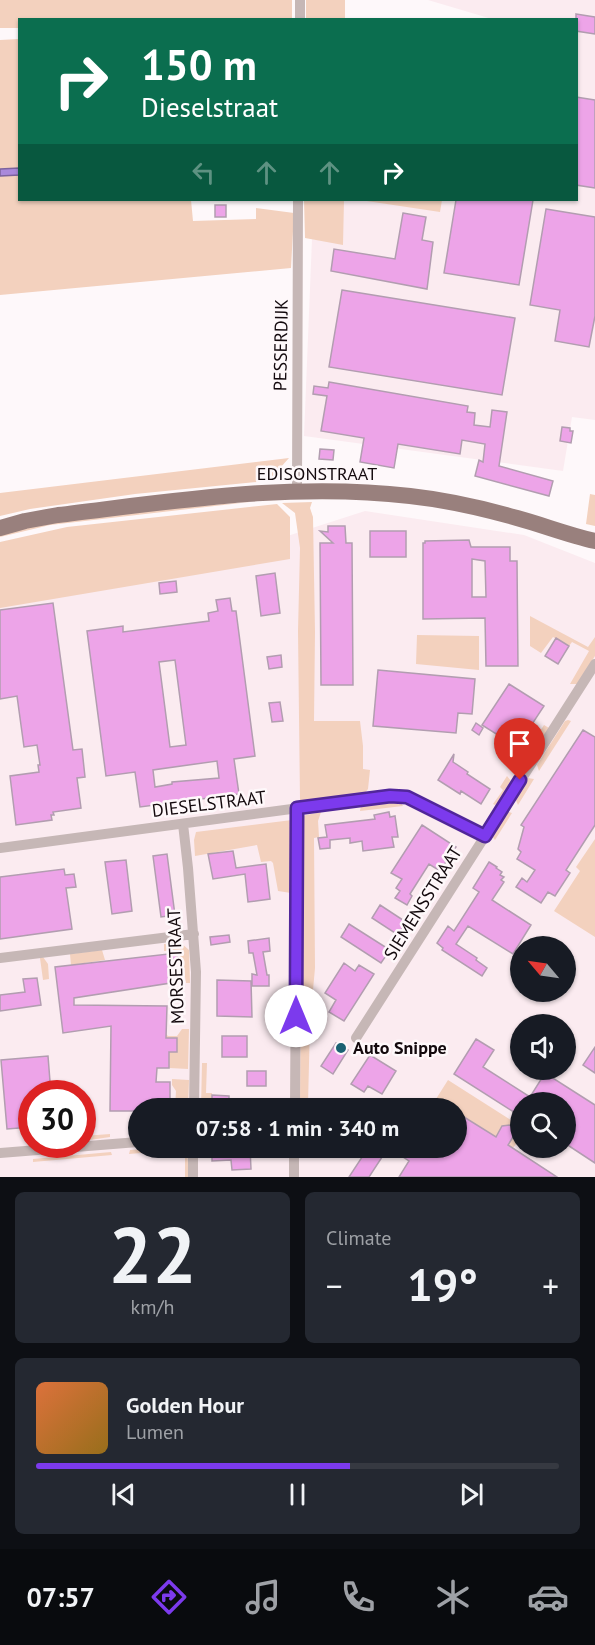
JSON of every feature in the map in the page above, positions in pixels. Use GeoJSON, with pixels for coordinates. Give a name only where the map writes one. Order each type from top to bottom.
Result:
{"type":"FeatureCollection","features":[{"type":"Feature","properties":{"kind":"main road","name":"EDISONSTRAAT"},"geometry":{"type":"LineString","coordinates":[[0,528],[25,520],[58,515],[297,490],[377,493],[446,502],[517,518],[595,541]]}},
{"type":"Feature","properties":{"kind":"street"},"geometry":{"type":"LineString","coordinates":[[300,0],[300,18]]}},
{"type":"Feature","properties":{"kind":"street","name":"PESSERDIJK"},"geometry":{"type":"LineString","coordinates":[[297,490],[298,201]]}},
{"type":"Feature","properties":{"kind":"street","name":"SIEMENSSTRAAT"},"geometry":{"type":"LineString","coordinates":[[356,1038],[595,664]]}},
{"type":"Feature","properties":{"kind":"street","name":"DIESELSTRAAT"},"geometry":{"type":"LineString","coordinates":[[0,848],[390,796],[407,797],[485,836]]}},
{"type":"Feature","properties":{"kind":"street"},"geometry":{"type":"LineString","coordinates":[[295,1098],[297,808]]}},
{"type":"Feature","properties":{"kind":"street","name":"MORSESTRAAT"},"geometry":{"type":"LineString","coordinates":[[183,824],[196,972],[194,1098]]}},
{"type":"Feature","properties":{"kind":"street"},"geometry":{"type":"LineString","coordinates":[[0,958],[194,934]]}},
{"type":"Feature","properties":{"kind":"street"},"geometry":{"type":"LineString","coordinates":[[0,1153],[128,1143]]}},
{"type":"Feature","properties":{"kind":"street"},"geometry":{"type":"LineString","coordinates":[[193,1158],[193,1177]]}},
{"type":"Feature","properties":{"kind":"street"},"geometry":{"type":"LineString","coordinates":[[294,1158],[294,1177]]}},
{"type":"Feature","properties":{"kind":"shaded area"},"geometry":{"type":"Polygon","coordinates":[[[0,0],[292,0],[292,18],[18,18],[18,28],[0,28],[0,0]]]}},
{"type":"Feature","properties":{"kind":"shaded area"},"geometry":{"type":"Polygon","coordinates":[[[306,0],[345,0],[345,18],[306,18],[306,0]]]}},
{"type":"Feature","properties":{"kind":"shaded area"},"geometry":{"type":"Polygon","coordinates":[[[428,0],[595,0],[595,420],[572,417],[563,471],[304,436],[312,239],[343,244],[343,201],[578,201],[578,18],[489,18],[428,0]]]}},
{"type":"Feature","properties":{"kind":"shaded area"},"geometry":{"type":"Polygon","coordinates":[[[18,39],[18,168],[0,169],[0,40],[18,39]]]}},
{"type":"Feature","properties":{"kind":"shaded area"},"geometry":{"type":"Polygon","coordinates":[[[18,168],[18,175],[0,176],[0,169],[18,168]]]}},
{"type":"Feature","properties":{"kind":"shaded area"},"geometry":{"type":"Polygon","coordinates":[[[18,175],[18,201],[191,201],[193,221],[256,219],[256,208],[294,213],[291,268],[0,295],[0,176],[18,175]]]}},
{"type":"Feature","properties":{"kind":"shaded area"},"geometry":{"type":"Polygon","coordinates":[[[304,201],[344,201],[343,245],[305,238],[304,201]]]}},
{"type":"Feature","properties":{"kind":"shaded area"},"geometry":{"type":"Polygon","coordinates":[[[367,201],[442,201],[440,212],[367,201]]]}},
{"type":"Feature","properties":{"kind":"shaded area"},"geometry":{"type":"Polygon","coordinates":[[[289,458],[272,477],[257,482],[135,494],[30,509],[0,516],[0,493],[289,458]]]}},
{"type":"Feature","properties":{"kind":"shaded area"},"geometry":{"type":"Polygon","coordinates":[[[590,494],[595,495],[595,526],[586,524],[590,494]]]}},
{"type":"Feature","properties":{"kind":"shaded area"},"geometry":{"type":"Polygon","coordinates":[[[258,501],[50,525],[0,537],[0,533],[27,526],[140,511],[258,501]]]}},
{"type":"Feature","properties":{"kind":"shaded area"},"geometry":{"type":"Polygon","coordinates":[[[312,502],[310,508],[313,517],[314,721],[360,721],[363,769],[370,770],[368,789],[364,794],[302,802],[300,800],[298,631],[300,548],[295,513],[282,503],[312,502]]]}},
{"type":"Feature","properties":{"kind":"shaded area"},"geometry":{"type":"Polygon","coordinates":[[[277,504],[290,517],[290,559],[0,608],[0,542],[67,527],[277,504]]]}},
{"type":"Feature","properties":{"kind":"shaded area"},"geometry":{"type":"Polygon","coordinates":[[[365,511],[524,535],[595,563],[595,1177],[0,1177],[0,598],[247,549],[365,511]]]}},
{"type":"Feature","properties":{"kind":"shaded area"},"geometry":{"type":"Polygon","coordinates":[[[530,616],[588,647],[595,637],[595,656],[577,684],[570,684],[589,651],[572,642],[569,646],[553,637],[541,653],[530,646],[530,616]]]}},
{"type":"Feature","properties":{"kind":"shaded area"},"geometry":{"type":"Polygon","coordinates":[[[417,635],[479,636],[479,670],[416,664],[417,635]]]}},
{"type":"Feature","properties":{"kind":"shaded area"},"geometry":{"type":"Polygon","coordinates":[[[565,721],[571,721],[539,771],[537,765],[565,721]]]}},
{"type":"Feature","properties":{"kind":"shaded area"},"geometry":{"type":"Polygon","coordinates":[[[544,725],[549,728],[531,756],[526,753],[544,725]]]}},
{"type":"Feature","properties":{"kind":"shaded area"},"geometry":{"type":"Polygon","coordinates":[[[507,776],[511,781],[510,788],[504,798],[495,805],[493,804],[503,790],[500,787],[507,776]]]}},
{"type":"Feature","properties":{"kind":"shaded area"},"geometry":{"type":"Polygon","coordinates":[[[528,778],[534,779],[518,805],[515,798],[528,778]]]}},
{"type":"Feature","properties":{"kind":"shaded area"},"geometry":{"type":"Polygon","coordinates":[[[400,801],[403,806],[360,811],[361,805],[400,801]]]}},
{"type":"Feature","properties":{"kind":"shaded area"},"geometry":{"type":"Polygon","coordinates":[[[321,812],[318,821],[319,837],[314,838],[315,968],[310,1023],[308,1098],[300,1098],[302,816],[321,812]]]}},
{"type":"Feature","properties":{"kind":"shaded area"},"geometry":{"type":"Polygon","coordinates":[[[509,812],[512,813],[495,840],[491,835],[509,812]]]}},
{"type":"Feature","properties":{"kind":"shaded area"},"geometry":{"type":"Polygon","coordinates":[[[292,820],[291,893],[278,891],[273,863],[271,861],[261,862],[257,845],[195,856],[196,832],[292,820]]]}},
{"type":"Feature","properties":{"kind":"shaded area"},"geometry":{"type":"Polygon","coordinates":[[[595,839],[595,937],[554,911],[580,871],[576,867],[595,839]]]}},
{"type":"Feature","properties":{"kind":"shaded area"},"geometry":{"type":"Polygon","coordinates":[[[181,943],[189,950],[190,983],[186,983],[185,977],[178,978],[180,953],[164,951],[164,944],[181,943]]]}},
{"type":"Feature","properties":{"kind":"shaded area"},"geometry":{"type":"Polygon","coordinates":[[[102,950],[105,960],[71,965],[70,954],[102,950]]]}},
{"type":"Feature","properties":{"kind":"shaded area"},"geometry":{"type":"Polygon","coordinates":[[[43,957],[48,964],[49,979],[43,980],[40,958],[43,957]]]}},
{"type":"Feature","properties":{"kind":"shaded area"},"geometry":{"type":"Polygon","coordinates":[[[182,1029],[189,1029],[188,1069],[169,1068],[169,1052],[177,1052],[177,1039],[166,1038],[166,1034],[177,1036],[182,1029]]]}},
{"type":"Feature","properties":{"kind":"shaded area"},"geometry":{"type":"Polygon","coordinates":[[[202,1063],[207,1063],[206,1093],[212,1093],[212,1098],[201,1098],[202,1063]]]}},
{"type":"Feature","properties":{"kind":"shaded area"},"geometry":{"type":"Polygon","coordinates":[[[172,1079],[189,1080],[188,1098],[176,1098],[176,1091],[172,1085],[172,1079]]]}},
{"type":"Feature","properties":{"kind":"shaded area"},"geometry":{"type":"Polygon","coordinates":[[[448,1080],[510,1120],[510,1146],[467,1119],[467,1098],[437,1098],[448,1080]]]}},
{"type":"Feature","properties":{"kind":"shaded area"},"geometry":{"type":"Polygon","coordinates":[[[110,1134],[110,1137],[96,1139],[96,1135],[110,1134]]]}},
{"type":"Feature","properties":{"kind":"shaded area"},"geometry":{"type":"Polygon","coordinates":[[[111,1152],[112,1155],[96,1156],[96,1153],[111,1152]]]}},
{"type":"Feature","properties":{"kind":"shaded area"},"geometry":{"type":"Polygon","coordinates":[[[44,1158],[78,1158],[33,1162],[33,1159],[44,1158]]]}},
{"type":"Feature","properties":{"kind":"shaded area"},"geometry":{"type":"Polygon","coordinates":[[[185,1158],[188,1158],[188,1177],[185,1177],[185,1158]]]}},
{"type":"Feature","properties":{"kind":"building"},"geometry":{"type":"Polygon","coordinates":[[[576,14],[595,17],[595,34],[578,31],[578,18],[576,14]]]}},
{"type":"Feature","properties":{"kind":"building"},"geometry":{"type":"Polygon","coordinates":[[[578,97],[595,100],[595,188],[578,185],[578,97]]]}},
{"type":"Feature","properties":{"kind":"building"},"geometry":{"type":"Polygon","coordinates":[[[456,201],[533,201],[519,285],[444,273],[456,201]]]}},
{"type":"Feature","properties":{"kind":"building"},"geometry":{"type":"Polygon","coordinates":[[[215,205],[226,205],[226,217],[215,217],[215,205]]]}},
{"type":"Feature","properties":{"kind":"building"},"geometry":{"type":"Polygon","coordinates":[[[546,209],[595,217],[595,316],[589,347],[555,341],[560,310],[530,305],[546,209]]]}},
{"type":"Feature","properties":{"kind":"building"},"geometry":{"type":"Polygon","coordinates":[[[403,213],[426,217],[422,240],[433,242],[427,289],[331,271],[334,249],[395,259],[403,213]]]}},
{"type":"Feature","properties":{"kind":"building"},"geometry":{"type":"Polygon","coordinates":[[[342,290],[515,318],[502,395],[329,367],[342,290]]]}},
{"type":"Feature","properties":{"kind":"building"},"geometry":{"type":"Polygon","coordinates":[[[329,382],[468,406],[467,412],[475,413],[474,425],[490,427],[492,410],[507,412],[499,466],[553,481],[549,496],[475,476],[479,460],[483,462],[485,444],[462,440],[460,454],[398,444],[394,468],[360,462],[364,438],[321,431],[327,396],[313,394],[314,386],[328,388],[329,382]]]}},
{"type":"Feature","properties":{"kind":"building"},"geometry":{"type":"Polygon","coordinates":[[[562,427],[573,431],[571,443],[560,441],[562,427]]]}},
{"type":"Feature","properties":{"kind":"building"},"geometry":{"type":"Polygon","coordinates":[[[320,449],[334,450],[333,460],[319,459],[320,449]]]}},
{"type":"Feature","properties":{"kind":"building"},"geometry":{"type":"Polygon","coordinates":[[[328,526],[345,526],[346,543],[352,543],[353,685],[321,685],[320,543],[333,543],[320,531],[328,532],[328,526]]]}},
{"type":"Feature","properties":{"kind":"building"},"geometry":{"type":"Polygon","coordinates":[[[370,531],[406,531],[406,557],[370,557],[370,531]]]}},
{"type":"Feature","properties":{"kind":"building"},"geometry":{"type":"Polygon","coordinates":[[[469,540],[471,547],[510,547],[510,561],[517,561],[518,666],[486,666],[485,618],[423,619],[423,543],[425,541],[469,540]],[[472,559],[472,597],[486,597],[485,561],[472,559]]]}},
{"type":"Feature","properties":{"kind":"building"},"geometry":{"type":"Polygon","coordinates":[[[275,573],[280,613],[261,616],[256,576],[275,573]]]}},
{"type":"Feature","properties":{"kind":"building"},"geometry":{"type":"Polygon","coordinates":[[[176,581],[177,592],[160,594],[159,583],[176,581]]]}},
{"type":"Feature","properties":{"kind":"building"},"geometry":{"type":"Polygon","coordinates":[[[230,598],[232,611],[236,611],[255,756],[234,759],[239,794],[140,807],[135,772],[106,776],[87,631],[123,626],[123,632],[209,621],[208,613],[218,611],[216,600],[230,598]],[[175,660],[159,662],[170,747],[186,745],[175,660]],[[217,761],[153,770],[155,787],[172,784],[172,782],[219,778],[217,761]]]}},
{"type":"Feature","properties":{"kind":"building"},"geometry":{"type":"Polygon","coordinates":[[[53,603],[73,750],[82,749],[85,777],[77,778],[81,808],[53,812],[52,820],[16,825],[10,776],[39,772],[38,765],[40,765],[37,745],[24,747],[17,696],[0,699],[0,610],[53,603]]]}},
{"type":"Feature","properties":{"kind":"building"},"geometry":{"type":"Polygon","coordinates":[[[556,638],[569,646],[558,664],[545,656],[556,638]]]}},
{"type":"Feature","properties":{"kind":"building"},"geometry":{"type":"Polygon","coordinates":[[[281,655],[282,667],[269,669],[267,657],[281,655]]]}},
{"type":"Feature","properties":{"kind":"building"},"geometry":{"type":"Polygon","coordinates":[[[378,670],[475,679],[472,714],[458,713],[456,733],[373,726],[378,670]]]}},
{"type":"Feature","properties":{"kind":"building"},"geometry":{"type":"Polygon","coordinates":[[[509,684],[544,706],[517,747],[482,725],[509,684]]]}},
{"type":"Feature","properties":{"kind":"building"},"geometry":{"type":"Polygon","coordinates":[[[280,702],[283,721],[272,722],[269,703],[280,702]]]}},
{"type":"Feature","properties":{"kind":"building"},"geometry":{"type":"Polygon","coordinates":[[[476,723],[483,728],[479,735],[472,730],[476,723]]]}},
{"type":"Feature","properties":{"kind":"building"},"geometry":{"type":"Polygon","coordinates":[[[583,730],[595,737],[595,825],[566,870],[570,873],[555,896],[548,892],[541,903],[516,887],[522,878],[527,882],[535,870],[517,859],[521,852],[518,849],[524,827],[521,825],[583,730]]]}},
{"type":"Feature","properties":{"kind":"building"},"geometry":{"type":"Polygon","coordinates":[[[454,754],[453,762],[490,789],[481,804],[438,780],[454,754]]]}},
{"type":"Feature","properties":{"kind":"building"},"geometry":{"type":"Polygon","coordinates":[[[389,812],[390,817],[395,816],[398,837],[392,837],[394,847],[363,851],[362,841],[350,843],[350,838],[330,840],[330,848],[320,849],[318,838],[327,837],[325,825],[375,819],[374,815],[389,812]]]}},
{"type":"Feature","properties":{"kind":"building"},"geometry":{"type":"Polygon","coordinates":[[[422,825],[456,847],[440,871],[429,864],[410,894],[412,896],[407,905],[395,898],[400,891],[396,888],[402,879],[391,873],[422,825]]]}},
{"type":"Feature","properties":{"kind":"building"},"geometry":{"type":"Polygon","coordinates":[[[233,851],[236,868],[266,864],[270,899],[248,902],[245,874],[213,879],[208,854],[233,851]]]}},
{"type":"Feature","properties":{"kind":"building"},"geometry":{"type":"Polygon","coordinates":[[[167,854],[175,915],[161,917],[153,856],[167,854]]]}},
{"type":"Feature","properties":{"kind":"building"},"geometry":{"type":"Polygon","coordinates":[[[126,860],[132,911],[112,914],[105,862],[126,860]]]}},
{"type":"Feature","properties":{"kind":"building"},"geometry":{"type":"Polygon","coordinates":[[[489,862],[497,867],[502,872],[500,875],[504,877],[501,880],[504,882],[492,900],[531,925],[524,936],[510,936],[510,952],[468,926],[456,944],[487,968],[482,976],[442,950],[443,948],[437,943],[448,926],[454,931],[479,892],[473,888],[489,862]]]}},
{"type":"Feature","properties":{"kind":"building"},"geometry":{"type":"Polygon","coordinates":[[[64,869],[65,875],[74,874],[76,887],[66,888],[72,929],[0,939],[0,877],[64,869]]]}},
{"type":"Feature","properties":{"kind":"building"},"geometry":{"type":"Polygon","coordinates":[[[380,905],[406,922],[398,935],[372,918],[380,905]]]}},
{"type":"Feature","properties":{"kind":"building"},"geometry":{"type":"Polygon","coordinates":[[[349,924],[390,950],[381,963],[341,937],[349,924]]]}},
{"type":"Feature","properties":{"kind":"building"},"geometry":{"type":"Polygon","coordinates":[[[229,935],[230,942],[211,945],[210,937],[229,935]]]}},
{"type":"Feature","properties":{"kind":"building"},"geometry":{"type":"Polygon","coordinates":[[[269,938],[270,951],[263,952],[267,975],[269,975],[269,986],[252,986],[252,974],[257,975],[253,953],[249,953],[248,941],[269,938]]]}},
{"type":"Feature","properties":{"kind":"building"},"geometry":{"type":"Polygon","coordinates":[[[177,953],[178,960],[175,963],[177,982],[74,998],[74,1005],[167,1006],[166,1038],[177,1038],[177,1052],[169,1052],[169,1068],[157,1068],[156,1082],[170,1082],[170,1098],[128,1098],[128,1111],[110,1111],[111,1026],[63,1033],[55,967],[177,953]]]}},
{"type":"Feature","properties":{"kind":"building"},"geometry":{"type":"Polygon","coordinates":[[[344,963],[355,971],[359,965],[374,974],[344,1021],[329,1012],[336,1000],[325,993],[344,963]]]}},
{"type":"Feature","properties":{"kind":"building"},"geometry":{"type":"Polygon","coordinates":[[[37,978],[41,1005],[0,1011],[0,995],[25,992],[23,979],[37,978]]]}},
{"type":"Feature","properties":{"kind":"building"},"geometry":{"type":"Polygon","coordinates":[[[217,980],[251,981],[252,1017],[217,1016],[217,980]]]}},
{"type":"Feature","properties":{"kind":"building"},"geometry":{"type":"Polygon","coordinates":[[[222,1036],[247,1036],[247,1057],[222,1057],[222,1036]]]}},
{"type":"Feature","properties":{"kind":"building"},"geometry":{"type":"Polygon","coordinates":[[[476,1039],[494,1050],[483,1067],[522,1092],[510,1092],[510,1110],[454,1074],[476,1039]]]}},
{"type":"Feature","properties":{"kind":"building"},"geometry":{"type":"Polygon","coordinates":[[[336,1043],[348,1050],[333,1074],[321,1066],[336,1043]]]}},
{"type":"Feature","properties":{"kind":"building"},"geometry":{"type":"Polygon","coordinates":[[[595,1047],[595,1073],[583,1065],[595,1047]]]}},
{"type":"Feature","properties":{"kind":"building"},"geometry":{"type":"Polygon","coordinates":[[[370,1055],[396,1071],[382,1094],[368,1086],[364,1092],[351,1084],[370,1055]]]}},
{"type":"Feature","properties":{"kind":"building"},"geometry":{"type":"Polygon","coordinates":[[[48,1056],[50,1080],[18,1080],[18,1128],[7,1129],[1,1060],[48,1056]]]}},
{"type":"Feature","properties":{"kind":"building"},"geometry":{"type":"Polygon","coordinates":[[[247,1071],[266,1071],[266,1086],[247,1086],[247,1071]]]}},
{"type":"Feature","properties":{"kind":"building"},"geometry":{"type":"Polygon","coordinates":[[[541,1080],[556,1080],[575,1092],[533,1092],[541,1080]]]}},
{"type":"Feature","properties":{"kind":"building"},"geometry":{"type":"Polygon","coordinates":[[[576,1093],[595,1105],[595,1163],[576,1151],[576,1093]]]}},
{"type":"Feature","properties":{"kind":"building"},"geometry":{"type":"Polygon","coordinates":[[[212,1095],[229,1096],[229,1098],[212,1098],[212,1095]]]}},
{"type":"Feature","properties":{"kind":"building"},"geometry":{"type":"Polygon","coordinates":[[[467,1119],[496,1137],[502,1126],[510,1125],[508,1145],[510,1158],[528,1158],[557,1177],[399,1177],[409,1161],[404,1158],[467,1158],[467,1119]]]}},
{"type":"Feature","properties":{"kind":"building"},"geometry":{"type":"Polygon","coordinates":[[[212,1158],[250,1158],[251,1169],[232,1170],[231,1160],[212,1161],[212,1158]]]}},
{"type":"Feature","properties":{"kind":"building"},"geometry":{"type":"Polygon","coordinates":[[[361,1158],[381,1158],[369,1177],[349,1177],[361,1158]]]}},
{"type":"Feature","properties":{"kind":"place","name":"Auto Snippe"},"geometry":{"type":"Point","coordinates":[341,1048]}},
{"type":"Feature","properties":{"kind":"route"},"geometry":{"type":"LineString","coordinates":[[296,1016],[297,808],[390,796],[407,797],[485,836],[520,780]]}}]}
